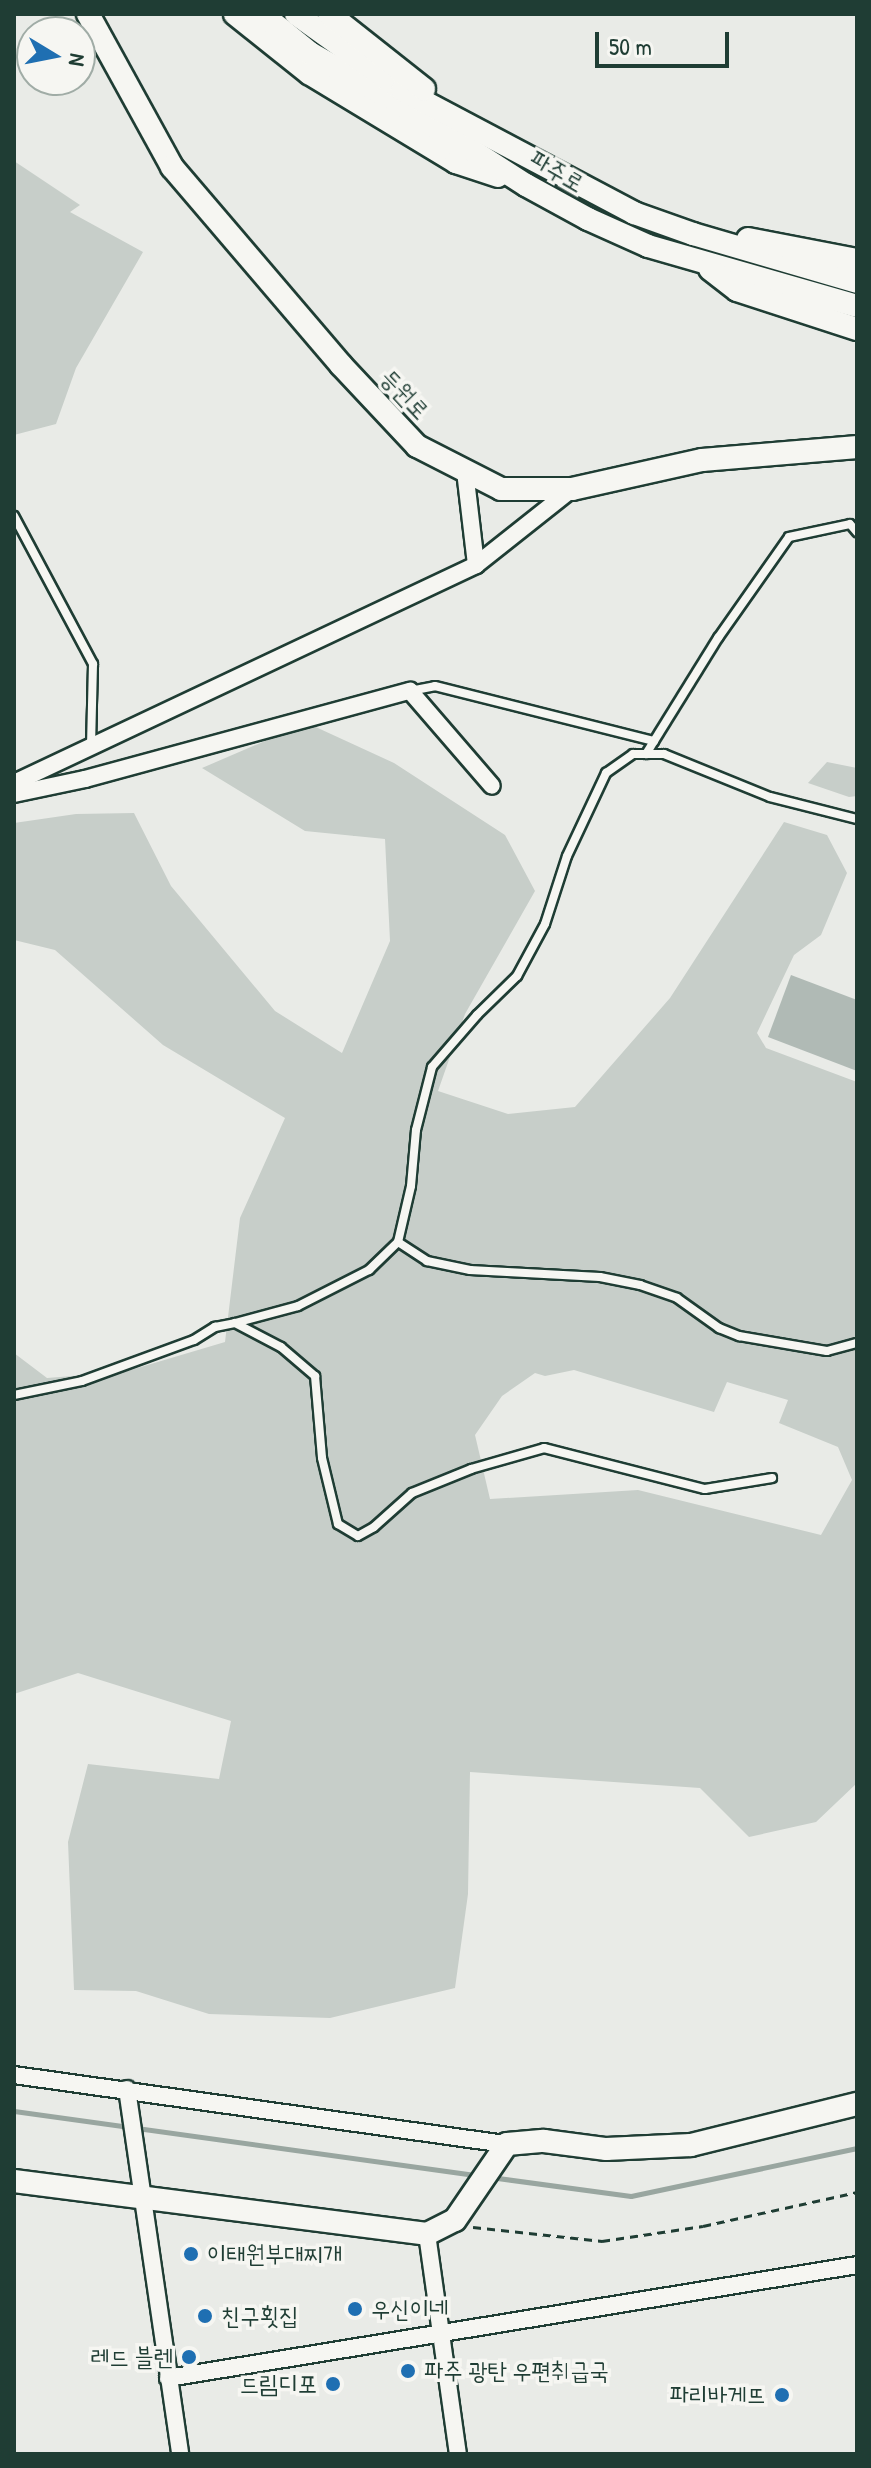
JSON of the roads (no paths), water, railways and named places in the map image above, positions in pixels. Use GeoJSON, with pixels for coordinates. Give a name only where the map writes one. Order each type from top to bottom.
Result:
{"type":"FeatureCollection","features":[{"type":"Feature","properties":{"kind":"main road","name":"등원로"},"geometry":{"type":"LineString","coordinates":[[88,14],[172,167],[341,365],[417,446],[501,489],[572,489],[702,460],[857,447]]}},
{"type":"Feature","properties":{"kind":"main road"},"geometry":{"type":"LineString","coordinates":[[235,14],[309,73],[456,162],[526,185]]}},
{"type":"Feature","properties":{"kind":"main road","name":"파주로"},"geometry":{"type":"LineString","coordinates":[[262,14],[310,53],[395,101],[526,185],[636,241],[857,306]]}},
{"type":"Feature","properties":{"kind":"main road","name":"파주로"},"geometry":{"type":"LineString","coordinates":[[296,14],[402,90],[466,121],[634,213],[693,234],[857,282]]}},
{"type":"Feature","properties":{"kind":"main road"},"geometry":{"type":"LineString","coordinates":[[329,14],[466,121]]}},
{"type":"Feature","properties":{"kind":"main road"},"geometry":{"type":"LineString","coordinates":[[693,234],[774,242],[857,260]]}},
{"type":"Feature","properties":{"kind":"main road"},"geometry":{"type":"LineString","coordinates":[[700,261],[737,290],[857,329]]}},
{"type":"Feature","properties":{"kind":"main road"},"geometry":{"type":"LineString","coordinates":[[14,2181],[139,2187],[427,2234],[455,2220],[507,2144],[544,2141],[606,2149],[691,2145],[857,2104]]}},
{"type":"Feature","properties":{"kind":"street"},"geometry":{"type":"LineString","coordinates":[[465,471],[476,565]]}},
{"type":"Feature","properties":{"kind":"street"},"geometry":{"type":"LineString","coordinates":[[14,783],[476,565],[572,489]]}},
{"type":"Feature","properties":{"kind":"street"},"geometry":{"type":"LineString","coordinates":[[14,794],[85,779],[410,691],[492,786]]}},
{"type":"Feature","properties":{"kind":"street"},"geometry":{"type":"LineString","coordinates":[[14,2075],[507,2144]]}},
{"type":"Feature","properties":{"kind":"street"},"geometry":{"type":"LineString","coordinates":[[127,2089],[180,2454]]}},
{"type":"Feature","properties":{"kind":"street"},"geometry":{"type":"LineString","coordinates":[[427,2234],[458,2454]]}},
{"type":"Feature","properties":{"kind":"street"},"geometry":{"type":"LineString","coordinates":[[168,2378],[857,2265]]}},
{"type":"Feature","properties":{"kind":"lane"},"geometry":{"type":"LineString","coordinates":[[14,516],[93,664],[91,747]]}},
{"type":"Feature","properties":{"kind":"lane"},"geometry":{"type":"LineString","coordinates":[[646,754],[718,638],[789,537],[850,524],[857,532]]}},
{"type":"Feature","properties":{"kind":"lane"},"geometry":{"type":"LineString","coordinates":[[410,691],[435,686],[654,741]]}},
{"type":"Feature","properties":{"kind":"lane"},"geometry":{"type":"LineString","coordinates":[[14,1395],[82,1381],[194,1340],[215,1327],[298,1306],[369,1270],[398,1242],[411,1186],[416,1130],[432,1067],[477,1015],[517,976],[545,924],[567,856],[606,773],[633,754],[664,754],[770,797],[857,819]]}},
{"type":"Feature","properties":{"kind":"lane"},"geometry":{"type":"LineString","coordinates":[[398,1242],[427,1261],[470,1270],[600,1277],[640,1285],[677,1298],[719,1328],[739,1336],[827,1351],[857,1343]]}},
{"type":"Feature","properties":{"kind":"lane"},"geometry":{"type":"LineString","coordinates":[[235,1323],[281,1347],[315,1376],[322,1458],[338,1524],[358,1536],[374,1527],[412,1493],[471,1469],[544,1448],[705,1489],[772,1478]]}},
{"type":"Feature","properties":{"kind":"waterway"},"geometry":{"type":"LineString","coordinates":[[14,2111],[477,2175]]}},
{"type":"Feature","properties":{"kind":"waterway"},"geometry":{"type":"LineString","coordinates":[[490,2177],[631,2196],[857,2148]]}},
{"type":"Feature","properties":{"kind":"place","name":"이태원부대찌개"},"geometry":{"type":"Point","coordinates":[191,2254]}},
{"type":"Feature","properties":{"kind":"place","name":"우신이네"},"geometry":{"type":"Point","coordinates":[355,2309]}},
{"type":"Feature","properties":{"kind":"place","name":"친구횟집"},"geometry":{"type":"Point","coordinates":[205,2316]}},
{"type":"Feature","properties":{"kind":"place","name":"레드 블렌"},"geometry":{"type":"Point","coordinates":[189,2357]}},
{"type":"Feature","properties":{"kind":"place","name":"파주 광탄 우편취급국"},"geometry":{"type":"Point","coordinates":[408,2371]}},
{"type":"Feature","properties":{"kind":"place","name":"드림디포"},"geometry":{"type":"Point","coordinates":[333,2384]}},
{"type":"Feature","properties":{"kind":"place","name":"파리바게뜨"},"geometry":{"type":"Point","coordinates":[782,2395]}}]}
